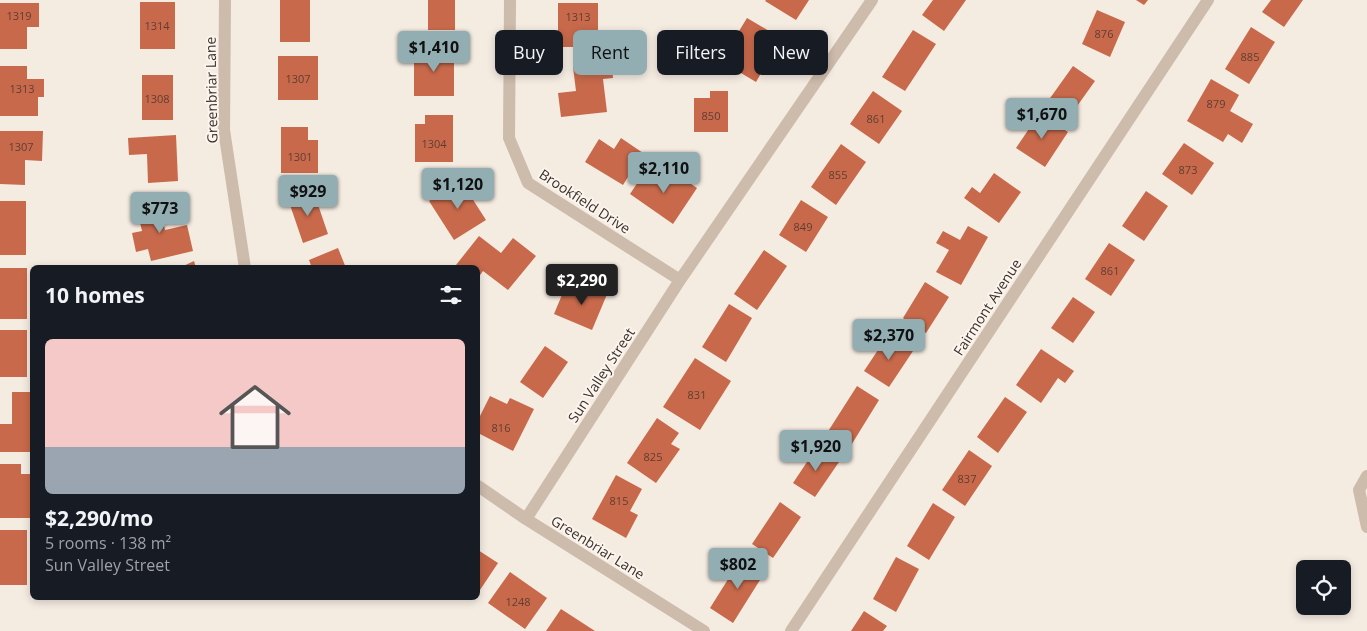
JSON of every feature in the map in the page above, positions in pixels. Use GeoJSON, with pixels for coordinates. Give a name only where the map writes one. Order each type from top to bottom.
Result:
{"type":"FeatureCollection","features":[{"type":"Feature","properties":{"kind":"street","name":"Greenbriar Lane"},"geometry":{"type":"LineString","coordinates":[[225,0],[224,130],[245,265]]}},
{"type":"Feature","properties":{"kind":"street","name":"Brookfield Drive"},"geometry":{"type":"LineString","coordinates":[[510,0],[509,138],[528,183],[680,280]]}},
{"type":"Feature","properties":{"kind":"street","name":"Sun Valley Street"},"geometry":{"type":"LineString","coordinates":[[526,519],[680,280],[872,0]]}},
{"type":"Feature","properties":{"kind":"street","name":"Fairmont Avenue"},"geometry":{"type":"LineString","coordinates":[[791,631],[1208,0]]}},
{"type":"Feature","properties":{"kind":"street"},"geometry":{"type":"LineString","coordinates":[[1367,476],[1359,490],[1367,527]]}},
{"type":"Feature","properties":{"kind":"street","name":"Greenbriar Lane"},"geometry":{"type":"LineString","coordinates":[[480,487],[526,519],[704,631]]}},
{"type":"Feature","properties":{"kind":"building"},"geometry":{"type":"Polygon","coordinates":[[[280,0],[310,0],[310,42],[280,42],[280,0]]]}},
{"type":"Feature","properties":{"kind":"building"},"geometry":{"type":"Polygon","coordinates":[[[428,0],[455,0],[455,30],[428,30],[428,0]]]}},
{"type":"Feature","properties":{"kind":"building"},"geometry":{"type":"Polygon","coordinates":[[[766,0],[809,0],[796,20],[766,0]]]}},
{"type":"Feature","properties":{"kind":"building"},"geometry":{"type":"Polygon","coordinates":[[[933,0],[966,0],[944,31],[922,15],[933,0]]]}},
{"type":"Feature","properties":{"kind":"building"},"geometry":{"type":"Polygon","coordinates":[[[1136,0],[1148,0],[1144,5],[1136,0]]]}},
{"type":"Feature","properties":{"kind":"building"},"geometry":{"type":"Polygon","coordinates":[[[1271,0],[1303,0],[1284,27],[1262,12],[1271,0]]]}},
{"type":"Feature","properties":{"kind":"building"},"geometry":{"type":"Polygon","coordinates":[[[140,2],[175,2],[175,49],[140,49],[140,2]]]}},
{"type":"Feature","properties":{"kind":"building"},"geometry":{"type":"Polygon","coordinates":[[[0,3],[39,3],[39,27],[27,27],[27,49],[0,49],[0,3]]]}},
{"type":"Feature","properties":{"kind":"building"},"geometry":{"type":"Polygon","coordinates":[[[558,3],[598,3],[598,30],[573,30],[573,47],[563,47],[563,30],[558,30],[558,3]]]}},
{"type":"Feature","properties":{"kind":"building"},"geometry":{"type":"Polygon","coordinates":[[[1097,10],[1125,22],[1110,57],[1082,44],[1097,10]]]}},
{"type":"Feature","properties":{"kind":"building"},"geometry":{"type":"Polygon","coordinates":[[[747,18],[767,30],[754,30],[754,75],[760,75],[756,82],[744,75],[744,30],[740,30],[747,18]]]}},
{"type":"Feature","properties":{"kind":"building"},"geometry":{"type":"Polygon","coordinates":[[[1251,27],[1275,42],[1249,84],[1225,69],[1251,27]]]}},
{"type":"Feature","properties":{"kind":"building"},"geometry":{"type":"Polygon","coordinates":[[[913,30],[936,44],[905,91],[882,77],[913,30]]]}},
{"type":"Feature","properties":{"kind":"building"},"geometry":{"type":"Polygon","coordinates":[[[414,51],[454,51],[454,96],[414,96],[414,51]]]}},
{"type":"Feature","properties":{"kind":"building"},"geometry":{"type":"Polygon","coordinates":[[[278,56],[318,56],[318,100],[278,100],[278,56]]]}},
{"type":"Feature","properties":{"kind":"building"},"geometry":{"type":"Polygon","coordinates":[[[0,66],[27,66],[27,79],[44,79],[44,97],[38,97],[38,116],[0,116],[0,66]]]}},
{"type":"Feature","properties":{"kind":"building"},"geometry":{"type":"Polygon","coordinates":[[[1073,66],[1095,81],[1070,116],[1048,101],[1073,66]]]}},
{"type":"Feature","properties":{"kind":"building"},"geometry":{"type":"Polygon","coordinates":[[[142,75],[173,75],[173,120],[142,120],[142,75]]]}},
{"type":"Feature","properties":{"kind":"building"},"geometry":{"type":"Polygon","coordinates":[[[574,75],[613,75],[613,78],[603,79],[607,112],[561,117],[558,93],[576,91],[574,75]]]}},
{"type":"Feature","properties":{"kind":"building"},"geometry":{"type":"Polygon","coordinates":[[[1211,79],[1239,95],[1230,111],[1253,124],[1242,143],[1228,134],[1223,142],[1187,121],[1211,79]]]}},
{"type":"Feature","properties":{"kind":"building"},"geometry":{"type":"Polygon","coordinates":[[[710,91],[728,91],[728,132],[694,132],[694,98],[710,98],[710,91]]]}},
{"type":"Feature","properties":{"kind":"building"},"geometry":{"type":"Polygon","coordinates":[[[873,91],[902,111],[879,144],[850,124],[873,91]]]}},
{"type":"Feature","properties":{"kind":"building"},"geometry":{"type":"Polygon","coordinates":[[[1039,114],[1068,132],[1045,167],[1016,148],[1039,114]]]}},
{"type":"Feature","properties":{"kind":"building"},"geometry":{"type":"Polygon","coordinates":[[[425,115],[453,115],[453,162],[415,162],[415,124],[425,124],[425,115]]]}},
{"type":"Feature","properties":{"kind":"building"},"geometry":{"type":"Polygon","coordinates":[[[281,127],[308,127],[308,140],[318,140],[318,173],[281,173],[281,127]]]}},
{"type":"Feature","properties":{"kind":"building"},"geometry":{"type":"Polygon","coordinates":[[[0,131],[43,131],[42,161],[25,160],[25,185],[0,184],[0,131]]]}},
{"type":"Feature","properties":{"kind":"building"},"geometry":{"type":"Polygon","coordinates":[[[176,135],[178,181],[148,183],[147,154],[129,155],[128,138],[176,135]]]}},
{"type":"Feature","properties":{"kind":"building"},"geometry":{"type":"Polygon","coordinates":[[[621,138],[643,153],[623,185],[585,162],[599,139],[614,149],[621,138]]]}},
{"type":"Feature","properties":{"kind":"building"},"geometry":{"type":"Polygon","coordinates":[[[1184,143],[1214,163],[1192,195],[1162,174],[1184,143]]]}},
{"type":"Feature","properties":{"kind":"building"},"geometry":{"type":"Polygon","coordinates":[[[841,144],[866,162],[836,205],[811,187],[841,144]]]}},
{"type":"Feature","properties":{"kind":"building"},"geometry":{"type":"Polygon","coordinates":[[[646,170],[664,183],[672,171],[697,188],[673,224],[630,194],[646,170]]]}},
{"type":"Feature","properties":{"kind":"building"},"geometry":{"type":"Polygon","coordinates":[[[994,173],[1021,192],[999,223],[964,198],[972,187],[980,193],[994,173]]]}},
{"type":"Feature","properties":{"kind":"building"},"geometry":{"type":"Polygon","coordinates":[[[461,181],[486,220],[454,240],[429,201],[461,181]]]}},
{"type":"Feature","properties":{"kind":"building"},"geometry":{"type":"Polygon","coordinates":[[[313,190],[328,234],[303,243],[288,199],[313,190]]]}},
{"type":"Feature","properties":{"kind":"building"},"geometry":{"type":"Polygon","coordinates":[[[1146,191],[1168,206],[1144,241],[1122,226],[1146,191]]]}},
{"type":"Feature","properties":{"kind":"building"},"geometry":{"type":"Polygon","coordinates":[[[159,200],[165,230],[187,225],[193,251],[151,261],[148,249],[136,252],[132,233],[142,231],[136,205],[159,200]]]}},
{"type":"Feature","properties":{"kind":"building"},"geometry":{"type":"Polygon","coordinates":[[[801,200],[828,217],[806,252],[779,235],[801,200]]]}},
{"type":"Feature","properties":{"kind":"building"},"geometry":{"type":"Polygon","coordinates":[[[0,201],[26,201],[26,255],[0,255],[0,201]]]}},
{"type":"Feature","properties":{"kind":"building"},"geometry":{"type":"Polygon","coordinates":[[[968,226],[988,237],[961,285],[936,272],[949,250],[936,243],[943,231],[960,240],[968,226]]]}},
{"type":"Feature","properties":{"kind":"building"},"geometry":{"type":"Polygon","coordinates":[[[479,236],[501,253],[513,238],[536,256],[508,290],[483,271],[480,275],[480,265],[456,265],[479,236]]]}},
{"type":"Feature","properties":{"kind":"building"},"geometry":{"type":"Polygon","coordinates":[[[1109,243],[1135,260],[1111,296],[1085,279],[1109,243]]]}},
{"type":"Feature","properties":{"kind":"building"},"geometry":{"type":"Polygon","coordinates":[[[338,248],[345,265],[311,265],[309,260],[338,248]]]}},
{"type":"Feature","properties":{"kind":"building"},"geometry":{"type":"Polygon","coordinates":[[[764,250],[787,266],[757,310],[734,294],[764,250]]]}},
{"type":"Feature","properties":{"kind":"building"},"geometry":{"type":"Polygon","coordinates":[[[194,261],[195,265],[185,265],[194,261]]]}},
{"type":"Feature","properties":{"kind":"building"},"geometry":{"type":"Polygon","coordinates":[[[0,268],[27,268],[27,319],[0,319],[0,268]]]}},
{"type":"Feature","properties":{"kind":"building"},"geometry":{"type":"Polygon","coordinates":[[[584,282],[608,292],[592,330],[554,314],[564,290],[578,296],[584,282]]]}},
{"type":"Feature","properties":{"kind":"building"},"geometry":{"type":"Polygon","coordinates":[[[925,282],[949,297],[926,333],[903,318],[925,282]]]}},
{"type":"Feature","properties":{"kind":"building"},"geometry":{"type":"Polygon","coordinates":[[[1073,297],[1095,312],[1073,343],[1051,328],[1073,297]]]}},
{"type":"Feature","properties":{"kind":"building"},"geometry":{"type":"Polygon","coordinates":[[[729,304],[752,318],[726,362],[702,347],[729,304]]]}},
{"type":"Feature","properties":{"kind":"building"},"geometry":{"type":"Polygon","coordinates":[[[0,330],[27,330],[27,377],[0,377],[0,330]]]}},
{"type":"Feature","properties":{"kind":"building"},"geometry":{"type":"Polygon","coordinates":[[[888,335],[913,351],[889,387],[864,371],[888,335]]]}},
{"type":"Feature","properties":{"kind":"building"},"geometry":{"type":"Polygon","coordinates":[[[545,346],[568,362],[543,398],[520,382],[545,346]]]}},
{"type":"Feature","properties":{"kind":"building"},"geometry":{"type":"Polygon","coordinates":[[[1041,349],[1074,371],[1065,383],[1058,378],[1041,403],[1016,385],[1041,349]]]}},
{"type":"Feature","properties":{"kind":"building"},"geometry":{"type":"Polygon","coordinates":[[[695,358],[731,381],[700,430],[663,407],[695,358]]]}},
{"type":"Feature","properties":{"kind":"building"},"geometry":{"type":"Polygon","coordinates":[[[857,386],[879,400],[850,447],[827,433],[857,386]]]}},
{"type":"Feature","properties":{"kind":"building"},"geometry":{"type":"Polygon","coordinates":[[[12,392],[30,392],[30,452],[0,452],[0,424],[12,424],[12,392]]]}},
{"type":"Feature","properties":{"kind":"building"},"geometry":{"type":"Polygon","coordinates":[[[490,396],[507,404],[510,398],[534,409],[513,451],[480,434],[480,416],[490,396]]]}},
{"type":"Feature","properties":{"kind":"building"},"geometry":{"type":"Polygon","coordinates":[[[1005,397],[1027,412],[998,453],[977,437],[1005,397]]]}},
{"type":"Feature","properties":{"kind":"building"},"geometry":{"type":"Polygon","coordinates":[[[657,418],[679,433],[671,444],[680,449],[656,483],[627,463],[657,418]]]}},
{"type":"Feature","properties":{"kind":"building"},"geometry":{"type":"Polygon","coordinates":[[[817,447],[839,462],[815,497],[793,483],[817,447]]]}},
{"type":"Feature","properties":{"kind":"building"},"geometry":{"type":"Polygon","coordinates":[[[969,450],[992,466],[965,506],[942,490],[969,450]]]}},
{"type":"Feature","properties":{"kind":"building"},"geometry":{"type":"Polygon","coordinates":[[[0,464],[21,464],[21,474],[30,474],[30,518],[0,518],[0,464]]]}},
{"type":"Feature","properties":{"kind":"building"},"geometry":{"type":"Polygon","coordinates":[[[616,475],[642,489],[630,511],[638,515],[626,538],[592,519],[616,475]]]}},
{"type":"Feature","properties":{"kind":"building"},"geometry":{"type":"Polygon","coordinates":[[[780,502],[801,517],[773,558],[752,544],[780,502]]]}},
{"type":"Feature","properties":{"kind":"building"},"geometry":{"type":"Polygon","coordinates":[[[933,503],[955,517],[929,560],[907,546],[933,503]]]}},
{"type":"Feature","properties":{"kind":"building"},"geometry":{"type":"Polygon","coordinates":[[[0,530],[27,530],[27,585],[0,585],[0,530]]]}},
{"type":"Feature","properties":{"kind":"building"},"geometry":{"type":"Polygon","coordinates":[[[480,551],[498,563],[480,590],[480,551]]]}},
{"type":"Feature","properties":{"kind":"building"},"geometry":{"type":"Polygon","coordinates":[[[742,557],[765,572],[733,623],[710,608],[742,557]]]}},
{"type":"Feature","properties":{"kind":"building"},"geometry":{"type":"Polygon","coordinates":[[[896,557],[919,569],[896,612],[873,599],[896,557]]]}},
{"type":"Feature","properties":{"kind":"building"},"geometry":{"type":"Polygon","coordinates":[[[510,572],[547,598],[525,629],[488,603],[510,572]]]}},
{"type":"Feature","properties":{"kind":"building"},"geometry":{"type":"Polygon","coordinates":[[[561,609],[595,631],[546,631],[561,609]]]}},
{"type":"Feature","properties":{"kind":"building"},"geometry":{"type":"Polygon","coordinates":[[[864,611],[887,626],[883,631],[851,631],[864,611]]]}}]}
